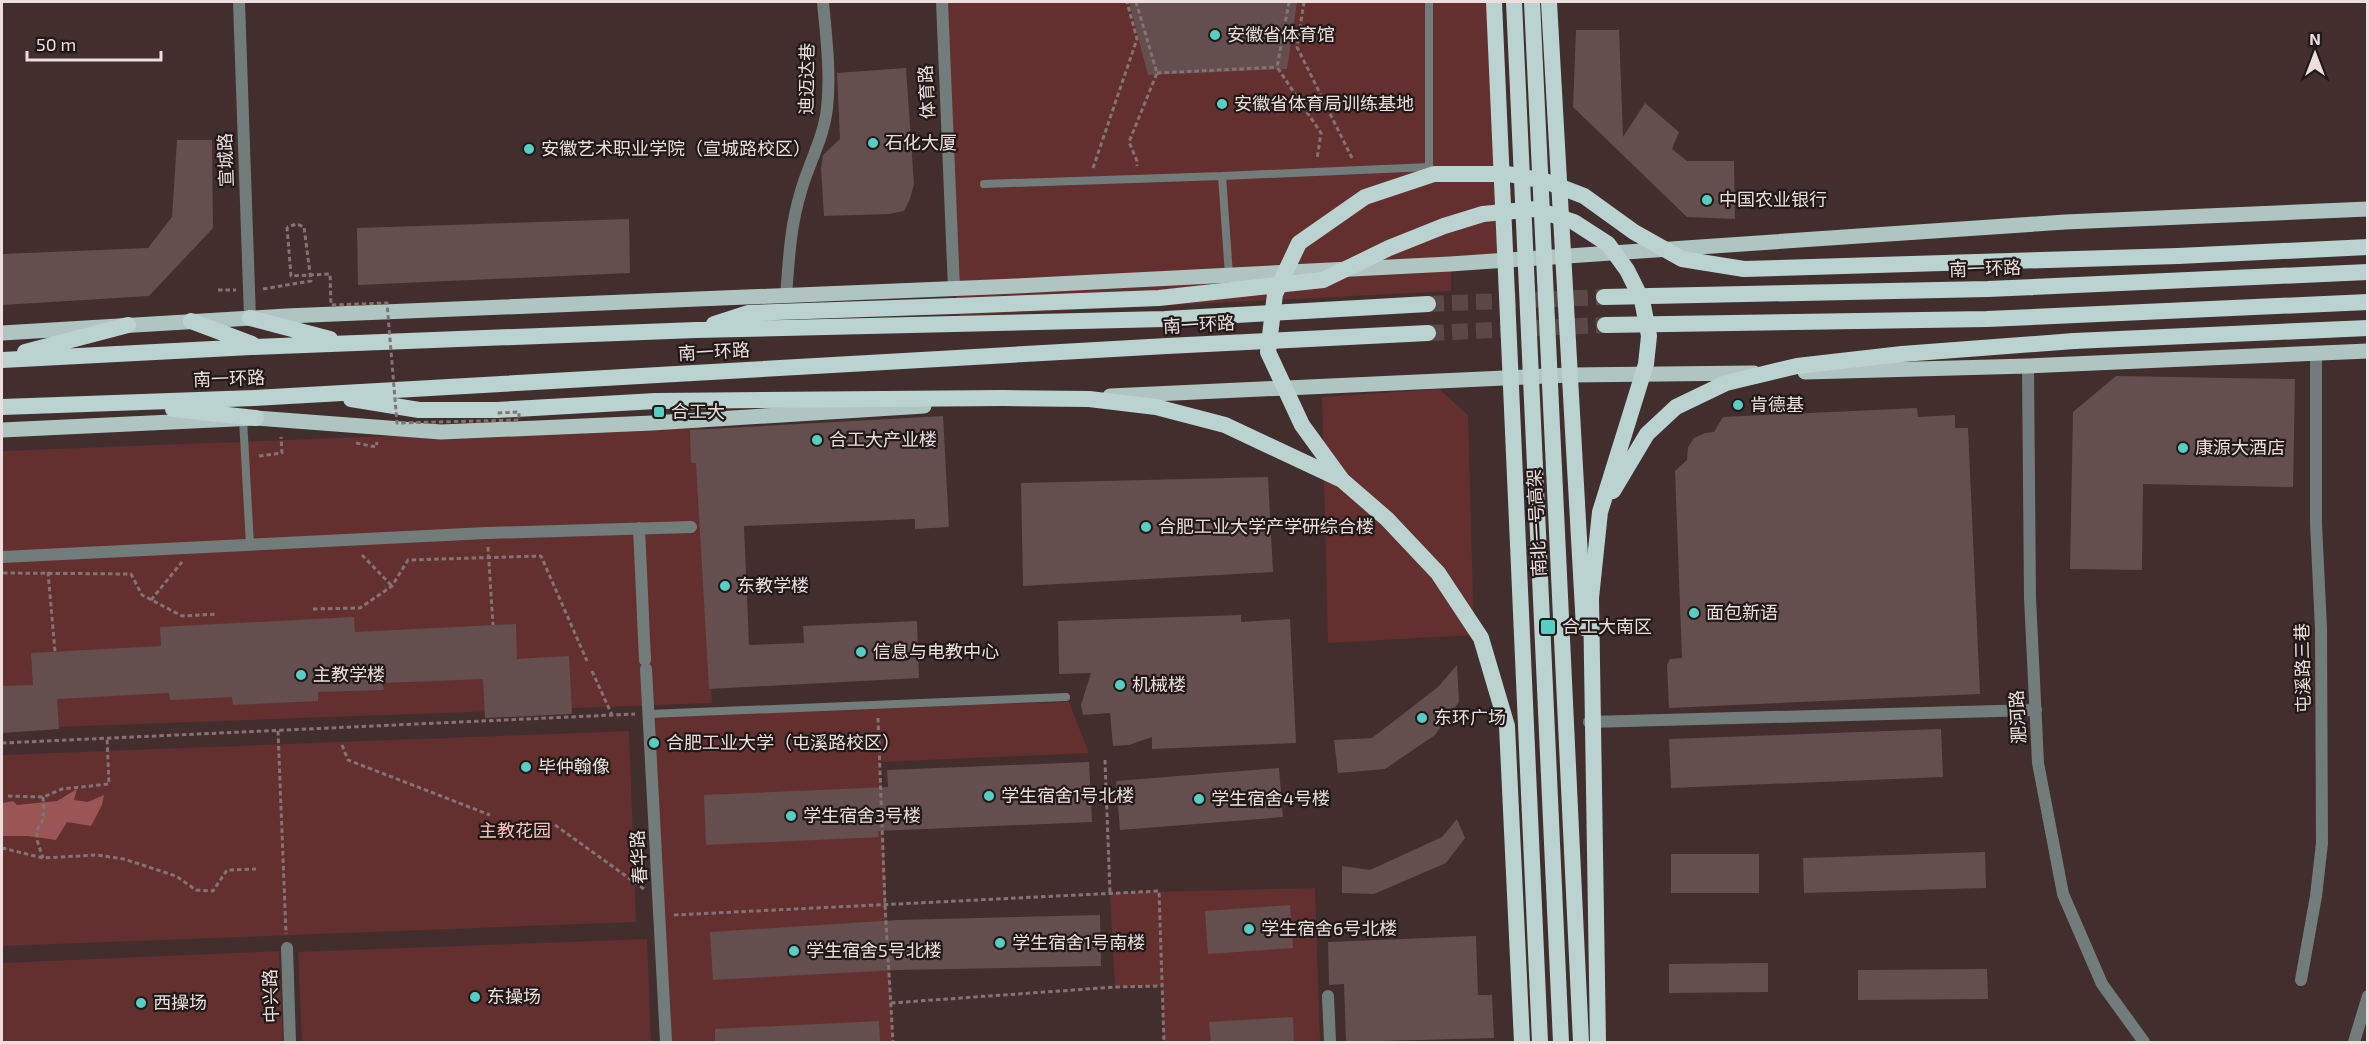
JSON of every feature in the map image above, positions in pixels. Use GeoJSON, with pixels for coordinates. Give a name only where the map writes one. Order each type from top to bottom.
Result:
{"type":"FeatureCollection","features":[{"type":"Feature","properties":{"kind":"highway"},"geometry":{"type":"LineString","coordinates":[[1494,2],[1540,1042]]}},
{"type":"Feature","properties":{"kind":"highway","name":"南北一号高架"},"geometry":{"type":"LineString","coordinates":[[1514,2],[1561,1042]]}},
{"type":"Feature","properties":{"kind":"highway","name":"南北一号高架"},"geometry":{"type":"LineString","coordinates":[[1532,2],[1581,1042]]}},
{"type":"Feature","properties":{"kind":"highway"},"geometry":{"type":"LineString","coordinates":[[1550,2],[1605,1042]]}},
{"type":"Feature","properties":{"kind":"highway"},"geometry":{"type":"LineString","coordinates":[[1522,1042],[1507,726],[1481,638],[1438,573],[1387,519],[1342,480],[1302,425],[1268,352],[1275,294],[1299,243],[1365,197],[1434,174],[1508,174],[1545,181],[1584,196],[1634,232],[1682,259],[1744,269],[2178,256],[2367,247]]}},
{"type":"Feature","properties":{"kind":"highway"},"geometry":{"type":"LineString","coordinates":[[696,330],[748,313],[1159,298],[1323,280],[1389,248],[1443,226],[1482,214],[1535,208],[1574,222],[1608,244],[1627,270],[1642,300],[1648,336],[1646,364],[1600,512],[1591,598],[1598,1042]]}},
{"type":"Feature","properties":{"kind":"highway","name":"南一环路"},"geometry":{"type":"LineString","coordinates":[[1604,297],[1988,289],[2367,272]]}},
{"type":"Feature","properties":{"kind":"highway"},"geometry":{"type":"LineString","coordinates":[[1605,325],[1987,319],[2367,302]]}},
{"type":"Feature","properties":{"kind":"highway","name":"南一环路"},"geometry":{"type":"LineString","coordinates":[[2,359],[696,330],[1165,319],[1428,304]]}},
{"type":"Feature","properties":{"kind":"highway"},"geometry":{"type":"LineString","coordinates":[[250,318],[348,344]]}},
{"type":"Feature","properties":{"kind":"highway"},"geometry":{"type":"LineString","coordinates":[[191,321],[258,347]]}},
{"type":"Feature","properties":{"kind":"highway"},"geometry":{"type":"LineString","coordinates":[[2,359],[128,325]]}},
{"type":"Feature","properties":{"kind":"highway"},"geometry":{"type":"LineString","coordinates":[[1600,512],[1647,434],[1676,407],[1726,383],[1797,366],[1902,354],[2074,341],[2367,328]]}},
{"type":"Feature","properties":{"kind":"highway","name":"南一环路"},"geometry":{"type":"LineString","coordinates":[[2,407],[315,394],[1155,346],[1428,333]]}},
{"type":"Feature","properties":{"kind":"highway"},"geometry":{"type":"LineString","coordinates":[[315,394],[419,410],[497,410],[656,401],[1089,399],[1156,406],[1225,425],[1342,480]]}},
{"type":"Feature","properties":{"kind":"highway"},"geometry":{"type":"LineString","coordinates":[[112,403],[250,418]]}},
{"type":"Feature","properties":{"kind":"main road"},"geometry":{"type":"LineString","coordinates":[[2,333],[250,318],[954,289],[1563,258],[2065,222],[2367,209]]}},
{"type":"Feature","properties":{"kind":"main road"},"geometry":{"type":"LineString","coordinates":[[2,430],[250,418],[441,432],[652,423],[1002,401],[1570,375],[2028,366],[2367,351]]}},
{"type":"Feature","properties":{"kind":"street","name":"宣城路"},"geometry":{"type":"LineString","coordinates":[[238,2],[250,318]]}},
{"type":"Feature","properties":{"kind":"street","name":"迪迈达巷"},"geometry":{"type":"LineString","coordinates":[[786,296],[791,226],[802,188],[821,139],[827,110],[828,85],[823,2]]}},
{"type":"Feature","properties":{"kind":"street","name":"体育路"},"geometry":{"type":"LineString","coordinates":[[942,2],[954,289]]}},
{"type":"Feature","properties":{"kind":"street","name":"屯溪路三巷"},"geometry":{"type":"LineString","coordinates":[[2301,980],[2316,896],[2322,843],[2321,629],[2316,523],[2316,354]]}},
{"type":"Feature","properties":{"kind":"street","name":"淝河路"},"geometry":{"type":"LineString","coordinates":[[2028,366],[2030,598],[2038,763],[2063,894],[2102,984],[2144,1042]]}},
{"type":"Feature","properties":{"kind":"street"},"geometry":{"type":"LineString","coordinates":[[2,557],[487,533],[691,527]]}},
{"type":"Feature","properties":{"kind":"street","name":"春华路"},"geometry":{"type":"LineString","coordinates":[[639,528],[666,1042]]}},
{"type":"Feature","properties":{"kind":"street"},"geometry":{"type":"LineString","coordinates":[[1589,722],[2036,710]]}},
{"type":"Feature","properties":{"kind":"street","name":"中兴路"},"geometry":{"type":"LineString","coordinates":[[287,948],[290,1042]]}},
{"type":"Feature","properties":{"kind":"street"},"geometry":{"type":"LineString","coordinates":[[1328,996],[1330,1042]]}},
{"type":"Feature","properties":{"kind":"street"},"geometry":{"type":"LineString","coordinates":[[2354,1042],[2367,996]]}},
{"type":"Feature","properties":{"kind":"lane"},"geometry":{"type":"LineString","coordinates":[[984,184],[1429,167],[1429,2]]}},
{"type":"Feature","properties":{"kind":"lane"},"geometry":{"type":"LineString","coordinates":[[1222,176],[1229,275]]}},
{"type":"Feature","properties":{"kind":"lane"},"geometry":{"type":"LineString","coordinates":[[250,418],[250,545]]}},
{"type":"Feature","properties":{"kind":"lane"},"geometry":{"type":"LineString","coordinates":[[649,714],[1066,697]]}},
{"type":"Feature","properties":{"kind":"path"},"geometry":{"type":"LineString","coordinates":[[1089,181],[1137,39],[1127,2]]}},
{"type":"Feature","properties":{"kind":"path"},"geometry":{"type":"LineString","coordinates":[[1136,2],[1157,73],[1129,142],[1137,161]]}},
{"type":"Feature","properties":{"kind":"path"},"geometry":{"type":"LineString","coordinates":[[1289,2],[1277,67],[1320,133],[1317,158]]}},
{"type":"Feature","properties":{"kind":"path"},"geometry":{"type":"LineString","coordinates":[[1304,2],[1297,47],[1358,170]]}},
{"type":"Feature","properties":{"kind":"path"},"geometry":{"type":"LineString","coordinates":[[1157,73],[1277,67]]}},
{"type":"Feature","properties":{"kind":"path"},"geometry":{"type":"LineString","coordinates":[[276,288],[311,281],[309,270],[304,226],[297,224],[287,227],[291,276],[301,276],[310,275],[321,275],[330,274],[332,305],[387,303],[397,423],[519,420],[519,412],[497,413]]}},
{"type":"Feature","properties":{"kind":"path"},"geometry":{"type":"LineString","coordinates":[[259,466],[259,455],[282,453]]}},
{"type":"Feature","properties":{"kind":"path"},"geometry":{"type":"LineString","coordinates":[[487,533],[493,625]]}},
{"type":"Feature","properties":{"kind":"path"},"geometry":{"type":"LineString","coordinates":[[349,540],[392,586]]}},
{"type":"Feature","properties":{"kind":"path"},"geometry":{"type":"LineString","coordinates":[[151,600],[194,548]]}},
{"type":"Feature","properties":{"kind":"path"},"geometry":{"type":"LineString","coordinates":[[46,555],[56,652]]}},
{"type":"Feature","properties":{"kind":"path"},"geometry":{"type":"LineString","coordinates":[[313,609],[360,608],[392,586],[408,560],[541,556],[587,661]]}},
{"type":"Feature","properties":{"kind":"path"},"geometry":{"type":"LineString","coordinates":[[2,573],[131,574],[141,595],[182,616],[217,614]]}},
{"type":"Feature","properties":{"kind":"path"},"geometry":{"type":"LineString","coordinates":[[592,671],[612,715]]}},
{"type":"Feature","properties":{"kind":"path"},"geometry":{"type":"LineString","coordinates":[[878,705],[885,905],[893,1042]]}},
{"type":"Feature","properties":{"kind":"path"},"geometry":{"type":"LineString","coordinates":[[2,743],[649,714]]}},
{"type":"Feature","properties":{"kind":"path"},"geometry":{"type":"LineString","coordinates":[[278,730],[287,948]]}},
{"type":"Feature","properties":{"kind":"path"},"geometry":{"type":"LineString","coordinates":[[8,796],[43,799],[62,789],[109,784],[106,738]]}},
{"type":"Feature","properties":{"kind":"path"},"geometry":{"type":"LineString","coordinates":[[342,745],[348,760],[490,815]]}},
{"type":"Feature","properties":{"kind":"path"},"geometry":{"type":"LineString","coordinates":[[1105,760],[1110,893]]}},
{"type":"Feature","properties":{"kind":"path"},"geometry":{"type":"LineString","coordinates":[[43,799],[42,822],[37,830],[37,840],[43,858]]}},
{"type":"Feature","properties":{"kind":"path"},"geometry":{"type":"LineString","coordinates":[[555,825],[660,900]]}},
{"type":"Feature","properties":{"kind":"path"},"geometry":{"type":"LineString","coordinates":[[2,848],[43,858],[97,855],[124,859],[176,876],[196,890],[213,891],[227,870],[256,869]]}},
{"type":"Feature","properties":{"kind":"path"},"geometry":{"type":"LineString","coordinates":[[660,915],[1159,891],[1164,1042]]}},
{"type":"Feature","properties":{"kind":"path"},"geometry":{"type":"LineString","coordinates":[[891,1003],[1115,987],[1162,986]]}},
{"type":"Feature","properties":{"kind":"green space","name":"安徽省体育局训练基地"},"geometry":{"type":"Polygon","coordinates":[[[942,2],[1494,2],[1505,260],[1451,264],[1451,291],[960,316],[954,289],[942,2]]]}},
{"type":"Feature","properties":{"kind":"green space"},"geometry":{"type":"Polygon","coordinates":[[[1439,389],[1468,415],[1474,635],[1328,643],[1322,397],[1439,389]]]}},
{"type":"Feature","properties":{"kind":"green space"},"geometry":{"type":"Polygon","coordinates":[[[700,424],[712,703],[2,729],[2,451],[700,424]]]}},
{"type":"Feature","properties":{"kind":"green space"},"geometry":{"type":"Polygon","coordinates":[[[1069,702],[1089,753],[880,762],[893,1042],[665,1042],[649,714],[1069,702]]]}},
{"type":"Feature","properties":{"kind":"green space","name":"主教花园"},"geometry":{"type":"Polygon","coordinates":[[[629,731],[636,922],[2,946],[2,755],[629,731]]]}},
{"type":"Feature","properties":{"kind":"green space"},"geometry":{"type":"Polygon","coordinates":[[[1315,888],[1320,1042],[1164,1042],[1162,986],[1115,987],[1110,893],[1315,888]]]}},
{"type":"Feature","properties":{"kind":"green space","name":"东操场"},"geometry":{"type":"Polygon","coordinates":[[[647,939],[651,1042],[302,1042],[298,952],[647,939]]]}},
{"type":"Feature","properties":{"kind":"green space","name":"西操场"},"geometry":{"type":"Polygon","coordinates":[[[279,951],[283,1042],[2,1042],[2,963],[279,951]]]}},
{"type":"Feature","properties":{"kind":"shaded area"},"geometry":{"type":"Polygon","coordinates":[[[77,789],[74,800],[88,802],[104,795],[102,805],[91,826],[67,822],[56,840],[28,836],[2,836],[3,803],[13,801],[17,805],[57,801],[77,789]]]}},
{"type":"Feature","properties":{"kind":"building","name":"安徽省体育馆"},"geometry":{"type":"Polygon","coordinates":[[[1129,2],[1297,2],[1287,69],[1148,75],[1129,2]]]}},
{"type":"Feature","properties":{"kind":"building"},"geometry":{"type":"Polygon","coordinates":[[[1576,30],[1619,30],[1623,137],[1645,103],[1679,132],[1672,149],[1687,161],[1734,161],[1735,219],[1687,217],[1573,107],[1576,30]]]}},
{"type":"Feature","properties":{"kind":"building","name":"石化大厦"},"geometry":{"type":"Polygon","coordinates":[[[906,68],[914,184],[904,211],[889,214],[824,216],[821,168],[823,155],[840,139],[837,73],[906,68]]]}},
{"type":"Feature","properties":{"kind":"building"},"geometry":{"type":"Polygon","coordinates":[[[177,140],[212,140],[213,228],[149,296],[2,305],[2,254],[148,248],[172,217],[177,140]]]}},
{"type":"Feature","properties":{"kind":"building"},"geometry":{"type":"Polygon","coordinates":[[[629,219],[630,273],[358,285],[357,228],[629,219]]]}},
{"type":"Feature","properties":{"kind":"building","name":"康源大酒店"},"geometry":{"type":"Polygon","coordinates":[[[2116,376],[2295,379],[2293,487],[2143,484],[2142,570],[2070,569],[2073,412],[2116,376]]]}},
{"type":"Feature","properties":{"kind":"building"},"geometry":{"type":"Polygon","coordinates":[[[1917,408],[1918,417],[1955,415],[1955,428],[1968,428],[1980,694],[1669,708],[1667,665],[1670,659],[1682,658],[1675,471],[1687,460],[1688,447],[1694,438],[1714,432],[1723,417],[1917,408]]]}},
{"type":"Feature","properties":{"kind":"building"},"geometry":{"type":"Polygon","coordinates":[[[943,416],[949,527],[915,529],[915,519],[744,526],[749,645],[804,643],[803,626],[917,621],[919,678],[709,689],[696,463],[691,463],[690,430],[943,416]]]}},
{"type":"Feature","properties":{"kind":"building","name":"合肥工业大学产学研综合楼"},"geometry":{"type":"Polygon","coordinates":[[[1268,477],[1273,572],[1023,586],[1021,483],[1268,477]]]}},
{"type":"Feature","properties":{"kind":"building"},"geometry":{"type":"Polygon","coordinates":[[[1241,615],[1241,622],[1290,619],[1296,743],[1152,749],[1152,737],[1129,745],[1113,746],[1110,713],[1083,715],[1081,705],[1091,673],[1059,674],[1058,621],[1241,615]]]}},
{"type":"Feature","properties":{"kind":"building","name":"主教学楼"},"geometry":{"type":"Polygon","coordinates":[[[354,617],[355,632],[516,624],[517,659],[569,656],[572,714],[485,718],[483,679],[382,683],[384,690],[318,692],[318,701],[233,705],[232,697],[170,700],[169,693],[57,699],[59,729],[2,733],[2,686],[33,685],[31,653],[161,646],[160,627],[354,617]]]}},
{"type":"Feature","properties":{"kind":"building","name":"东环广场"},"geometry":{"type":"Polygon","coordinates":[[[1457,665],[1459,702],[1435,735],[1385,769],[1338,773],[1334,740],[1372,738],[1438,687],[1457,665]]]}},
{"type":"Feature","properties":{"kind":"building"},"geometry":{"type":"Polygon","coordinates":[[[1941,729],[1943,777],[1671,788],[1669,739],[1941,729]]]}},
{"type":"Feature","properties":{"kind":"building"},"geometry":{"type":"Polygon","coordinates":[[[1089,762],[1092,822],[878,831],[879,837],[706,845],[704,795],[888,787],[887,770],[1089,762]]]}},
{"type":"Feature","properties":{"kind":"building","name":"学生宿舍4号楼"},"geometry":{"type":"Polygon","coordinates":[[[1279,768],[1283,817],[1120,830],[1116,781],[1279,768]]]}},
{"type":"Feature","properties":{"kind":"building"},"geometry":{"type":"Polygon","coordinates":[[[1457,819],[1465,838],[1446,863],[1374,894],[1342,893],[1342,866],[1370,870],[1442,837],[1457,819]]]}},
{"type":"Feature","properties":{"kind":"building"},"geometry":{"type":"Polygon","coordinates":[[[1985,852],[1986,888],[1804,893],[1803,858],[1985,852]]]}},
{"type":"Feature","properties":{"kind":"building"},"geometry":{"type":"Polygon","coordinates":[[[1671,854],[1759,854],[1759,893],[1671,893],[1671,854]]]}},
{"type":"Feature","properties":{"kind":"building","name":"学生宿舍6号北楼"},"geometry":{"type":"Polygon","coordinates":[[[1290,905],[1293,948],[1208,954],[1205,911],[1290,905]]]}},
{"type":"Feature","properties":{"kind":"building"},"geometry":{"type":"Polygon","coordinates":[[[1100,915],[1101,966],[899,970],[713,980],[710,932],[898,920],[1100,915]]]}},
{"type":"Feature","properties":{"kind":"building"},"geometry":{"type":"Polygon","coordinates":[[[1476,936],[1478,995],[1492,995],[1494,1038],[1346,1042],[1344,984],[1329,985],[1328,942],[1476,936]]]}},
{"type":"Feature","properties":{"kind":"building"},"geometry":{"type":"Polygon","coordinates":[[[1768,963],[1768,992],[1669,993],[1669,964],[1768,963]]]}},
{"type":"Feature","properties":{"kind":"building"},"geometry":{"type":"Polygon","coordinates":[[[1987,969],[1988,999],[1858,1000],[1858,970],[1987,969]]]}},
{"type":"Feature","properties":{"kind":"building"},"geometry":{"type":"Polygon","coordinates":[[[1293,1017],[1294,1042],[1211,1042],[1209,1022],[1293,1017]]]}},
{"type":"Feature","properties":{"kind":"building"},"geometry":{"type":"Polygon","coordinates":[[[879,1021],[880,1042],[715,1042],[715,1029],[879,1021]]]}},
{"type":"Feature","properties":{"kind":"tunnel"},"geometry":{"type":"LineString","coordinates":[[1428,304],[1604,297]]}},
{"type":"Feature","properties":{"kind":"tunnel"},"geometry":{"type":"LineString","coordinates":[[1428,333],[1605,325]]}},
{"type":"Feature","properties":{"kind":"place","name":"安徽省体育馆"},"geometry":{"type":"Point","coordinates":[1215,35]}},
{"type":"Feature","properties":{"kind":"place","name":"安徽省体育局训练基地"},"geometry":{"type":"Point","coordinates":[1222,104]}},
{"type":"Feature","properties":{"kind":"place","name":"石化大厦"},"geometry":{"type":"Point","coordinates":[873,143]}},
{"type":"Feature","properties":{"kind":"place","name":"安徽艺术职业学院（宣城路校区）"},"geometry":{"type":"Point","coordinates":[529,149]}},
{"type":"Feature","properties":{"kind":"place","name":"中国农业银行"},"geometry":{"type":"Point","coordinates":[1707,200]}},
{"type":"Feature","properties":{"kind":"place","name":"肯德基"},"geometry":{"type":"Point","coordinates":[1738,405]}},
{"type":"Feature","properties":{"kind":"place","name":"合工大"},"geometry":{"type":"Point","coordinates":[659,412]}},
{"type":"Feature","properties":{"kind":"place","name":"合工大产业楼"},"geometry":{"type":"Point","coordinates":[817,440]}},
{"type":"Feature","properties":{"kind":"place","name":"康源大酒店"},"geometry":{"type":"Point","coordinates":[2183,448]}},
{"type":"Feature","properties":{"kind":"place","name":"合肥工业大学产学研综合楼"},"geometry":{"type":"Point","coordinates":[1146,527]}},
{"type":"Feature","properties":{"kind":"place","name":"东教学楼"},"geometry":{"type":"Point","coordinates":[725,586]}},
{"type":"Feature","properties":{"kind":"place","name":"面包新语"},"geometry":{"type":"Point","coordinates":[1694,613]}},
{"type":"Feature","properties":{"kind":"place","name":"合工大南区"},"geometry":{"type":"Point","coordinates":[1548,627]}},
{"type":"Feature","properties":{"kind":"place","name":"信息与电教中心"},"geometry":{"type":"Point","coordinates":[861,652]}},
{"type":"Feature","properties":{"kind":"place","name":"主教学楼"},"geometry":{"type":"Point","coordinates":[301,675]}},
{"type":"Feature","properties":{"kind":"place","name":"机械楼"},"geometry":{"type":"Point","coordinates":[1120,685]}},
{"type":"Feature","properties":{"kind":"place","name":"东环广场"},"geometry":{"type":"Point","coordinates":[1422,718]}},
{"type":"Feature","properties":{"kind":"place","name":"合肥工业大学（屯溪路校区）"},"geometry":{"type":"Point","coordinates":[654,743]}},
{"type":"Feature","properties":{"kind":"place","name":"毕仲翰像"},"geometry":{"type":"Point","coordinates":[526,767]}},
{"type":"Feature","properties":{"kind":"place","name":"学生宿舍1号北楼"},"geometry":{"type":"Point","coordinates":[989,796]}},
{"type":"Feature","properties":{"kind":"place","name":"学生宿舍4号楼"},"geometry":{"type":"Point","coordinates":[1199,799]}},
{"type":"Feature","properties":{"kind":"place","name":"学生宿舍3号楼"},"geometry":{"type":"Point","coordinates":[791,816]}},
{"type":"Feature","properties":{"kind":"place","name":"学生宿舍6号北楼"},"geometry":{"type":"Point","coordinates":[1249,929]}},
{"type":"Feature","properties":{"kind":"place","name":"学生宿舍1号南楼"},"geometry":{"type":"Point","coordinates":[1000,943]}},
{"type":"Feature","properties":{"kind":"place","name":"学生宿舍5号北楼"},"geometry":{"type":"Point","coordinates":[794,951]}},
{"type":"Feature","properties":{"kind":"place","name":"东操场"},"geometry":{"type":"Point","coordinates":[475,997]}},
{"type":"Feature","properties":{"kind":"place","name":"西操场"},"geometry":{"type":"Point","coordinates":[141,1003]}}]}
